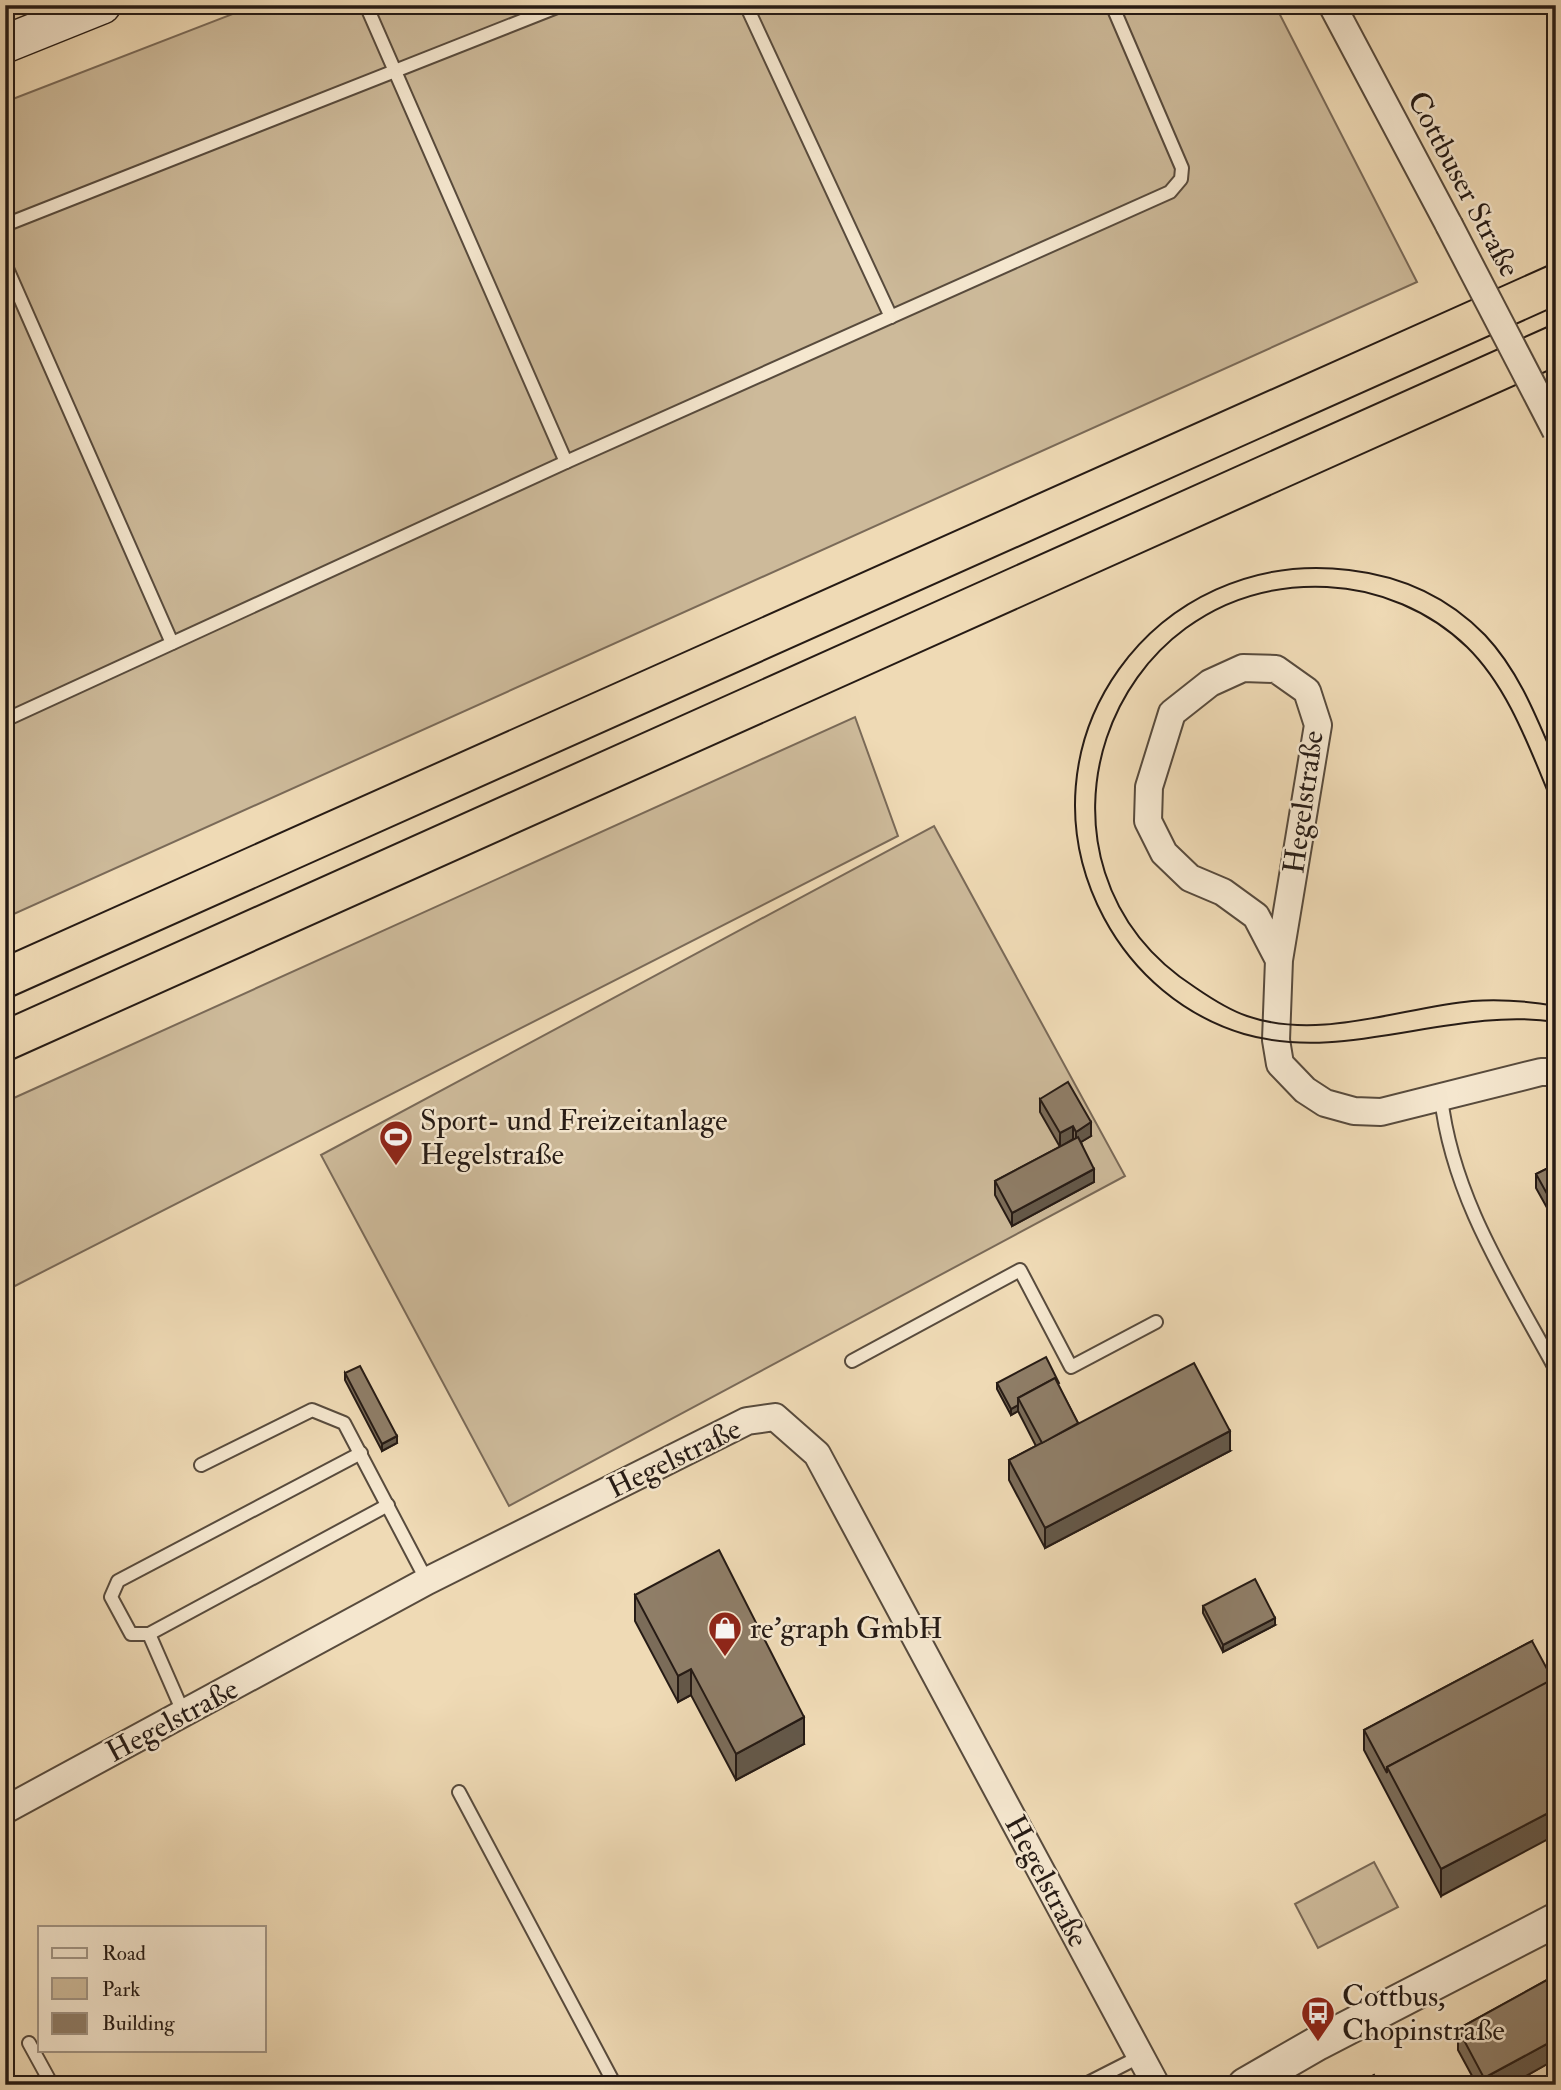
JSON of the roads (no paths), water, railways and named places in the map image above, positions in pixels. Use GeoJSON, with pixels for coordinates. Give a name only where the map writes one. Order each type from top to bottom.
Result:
{"type":"FeatureCollection","features":[{"type":"Feature","properties":{"kind":"highway"},"geometry":{"type":"LineString","coordinates":[[5,978],[1556,284]]}},
{"type":"Feature","properties":{"kind":"highway"},"geometry":{"type":"LineString","coordinates":[[5,1041],[1556,345]]}},
{"type":"Feature","properties":{"kind":"main road"},"geometry":{"type":"LineString","coordinates":[[5,44],[102,5]]}},
{"type":"Feature","properties":{"kind":"street","name":"Cottbuser Straße"},"geometry":{"type":"LineString","coordinates":[[1332,5],[1556,432]]}},
{"type":"Feature","properties":{"kind":"street","name":"Hegelstraße"},"geometry":{"type":"LineString","coordinates":[[1279,960],[1256,916],[1223,892],[1190,878],[1164,853],[1148,821],[1149,787],[1172,713],[1210,683],[1243,668],[1276,669],[1307,691],[1318,725],[1279,960],[1276,1040],[1280,1064],[1305,1090],[1325,1104],[1354,1111],[1381,1112],[1541,1072],[1556,1072]]}},
{"type":"Feature","properties":{"kind":"street","name":"Hegelstraße"},"geometry":{"type":"LineString","coordinates":[[5,1810],[427,1581],[747,1421],[775,1417],[817,1454],[1156,2085]]}},
{"type":"Feature","properties":{"kind":"street"},"geometry":{"type":"LineString","coordinates":[[1245,2085],[1318,2043],[1556,1920]]}},
{"type":"Feature","properties":{"kind":"lane"},"geometry":{"type":"LineString","coordinates":[[366,5],[393,74],[566,462]]}},
{"type":"Feature","properties":{"kind":"lane"},"geometry":{"type":"LineString","coordinates":[[5,225],[562,5]]}},
{"type":"Feature","properties":{"kind":"lane"},"geometry":{"type":"LineString","coordinates":[[746,5],[891,317]]}},
{"type":"Feature","properties":{"kind":"lane"},"geometry":{"type":"LineString","coordinates":[[5,720],[566,462],[1170,192],[1181,179],[1182,168],[1112,5]]}},
{"type":"Feature","properties":{"kind":"lane"},"geometry":{"type":"LineString","coordinates":[[5,264],[172,643]]}},
{"type":"Feature","properties":{"kind":"lane"},"geometry":{"type":"LineString","coordinates":[[1441,1097],[1445,1132],[1473,1215],[1556,1370]]}},
{"type":"Feature","properties":{"kind":"lane"},"geometry":{"type":"LineString","coordinates":[[852,1361],[1020,1270],[1071,1367],[1156,1322]]}},
{"type":"Feature","properties":{"kind":"lane"},"geometry":{"type":"LineString","coordinates":[[201,1465],[312,1409],[344,1423],[427,1581]]}},
{"type":"Feature","properties":{"kind":"lane"},"geometry":{"type":"LineString","coordinates":[[361,1453],[118,1581],[111,1597],[131,1634],[149,1634],[388,1505]]}},
{"type":"Feature","properties":{"kind":"lane"},"geometry":{"type":"LineString","coordinates":[[149,1634],[184,1714]]}},
{"type":"Feature","properties":{"kind":"lane"},"geometry":{"type":"LineString","coordinates":[[459,1792],[615,2085]]}},
{"type":"Feature","properties":{"kind":"lane"},"geometry":{"type":"LineString","coordinates":[[29,2043],[52,2085]]}},
{"type":"Feature","properties":{"kind":"lane"},"geometry":{"type":"LineString","coordinates":[[1084,2085],[1141,2056]]}},
{"type":"Feature","properties":{"kind":"tram line"},"geometry":{"type":"LineString","coordinates":[[1556,763],[1542,729],[1508,664],[1485,635],[1455,610],[1423,591],[1387,577],[1349,570],[1279,571],[1216,590],[1162,623],[1119,669],[1089,725],[1076,786],[1080,852],[1104,918],[1116,938],[1146,975],[1181,1004],[1201,1016],[1244,1034],[1283,1041],[1322,1043],[1478,1021],[1517,1019],[1556,1022]]}},
{"type":"Feature","properties":{"kind":"tram line"},"geometry":{"type":"LineString","coordinates":[[1556,811],[1508,703],[1496,683],[1467,647],[1437,623],[1402,604],[1365,592],[1327,587],[1250,596],[1186,628],[1137,677],[1107,738],[1095,805],[1105,872],[1138,935],[1196,988],[1240,1014],[1274,1023],[1302,1025],[1331,1024],[1472,1001],[1514,1001],[1556,1006]]}},
{"type":"Feature","properties":{"kind":"place","name":"Sport- und Freizeitanlage Hegelstraße"},"geometry":{"type":"Point","coordinates":[396,1167]}},
{"type":"Feature","properties":{"kind":"place","name":"re'graph GmbH"},"geometry":{"type":"Point","coordinates":[725,1658]}},
{"type":"Feature","properties":{"kind":"place","name":"Cottbus, Chopinstraße"},"geometry":{"type":"Point","coordinates":[1318,2043]}}]}
